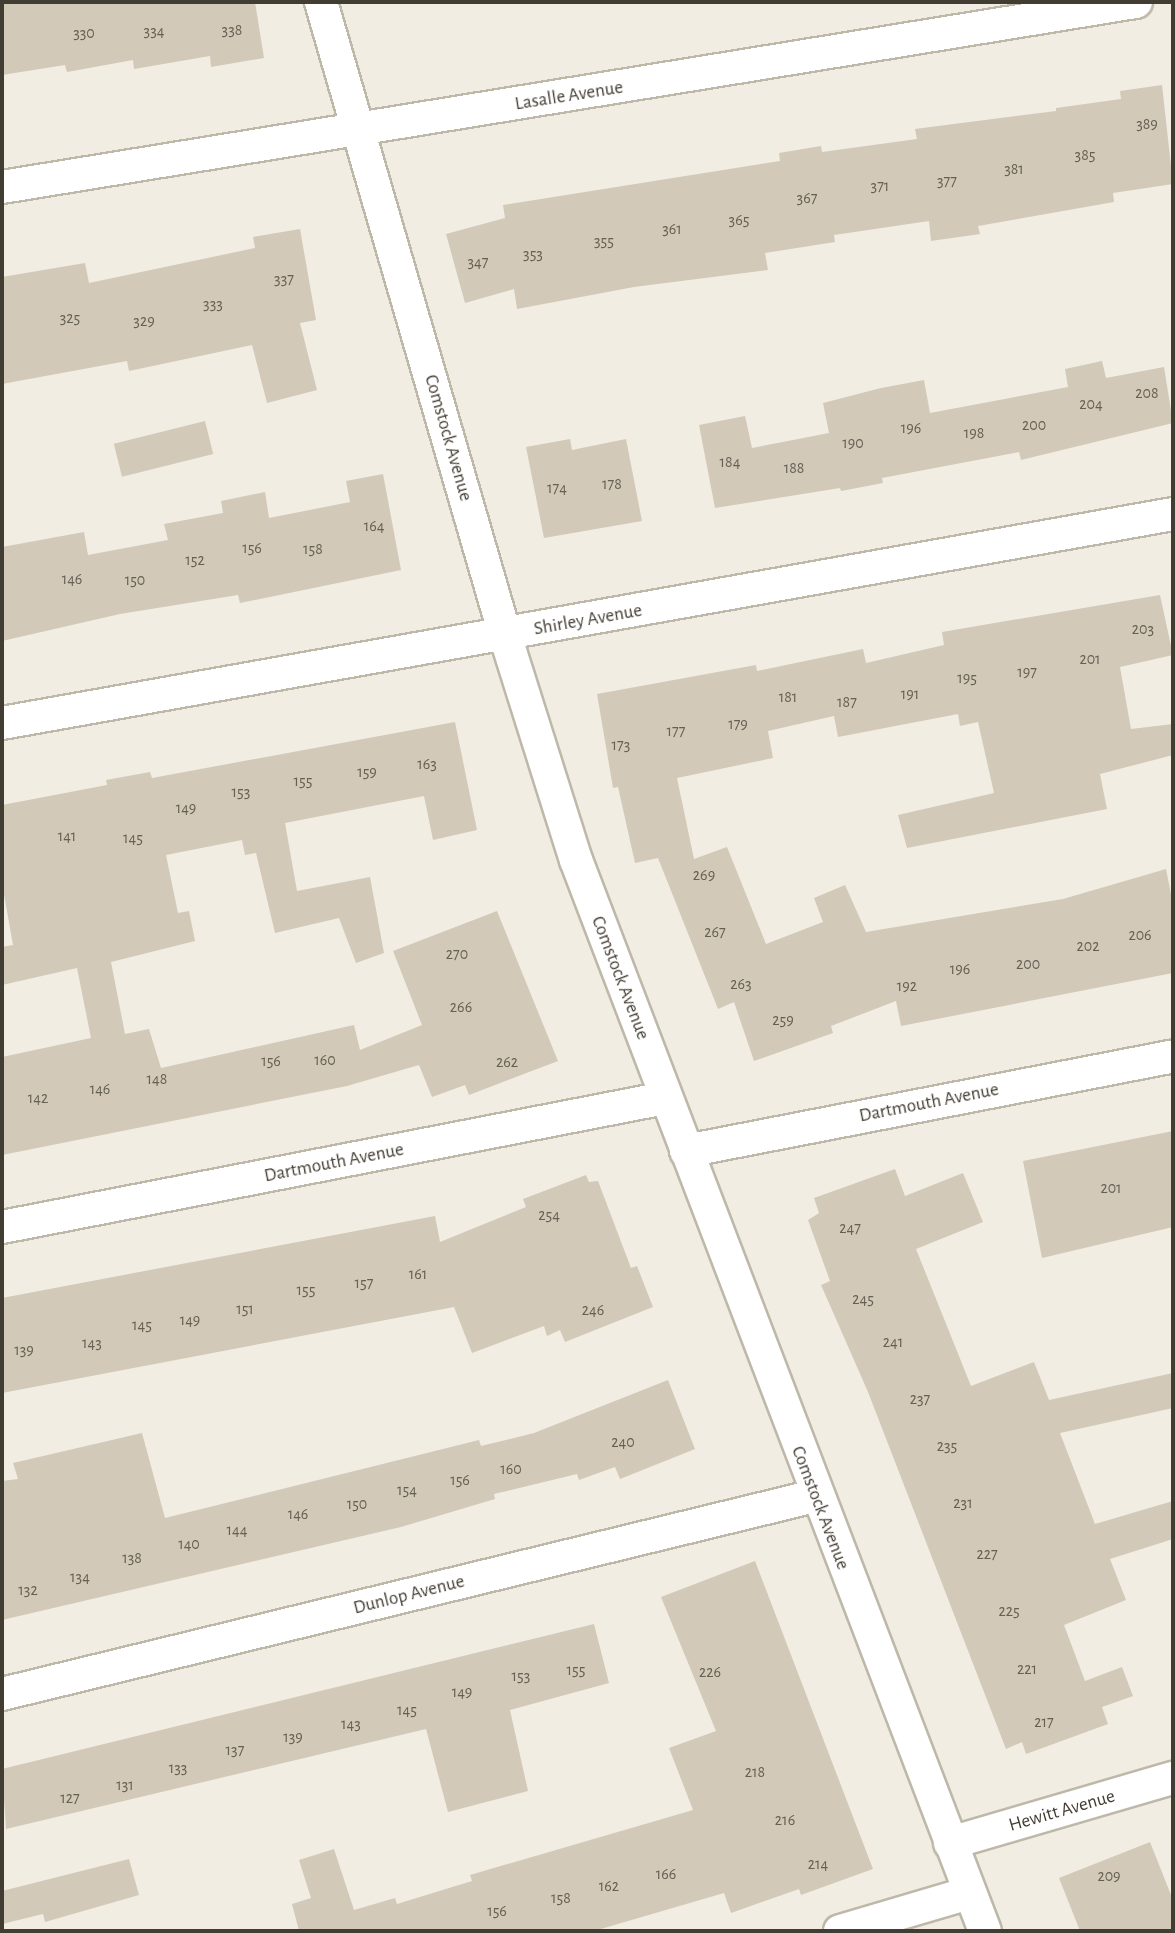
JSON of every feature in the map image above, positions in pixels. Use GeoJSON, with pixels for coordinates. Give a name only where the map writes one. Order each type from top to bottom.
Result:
{"type":"FeatureCollection","features":[{"type":"Feature","properties":{"kind":"street","name":"Comstock Avenue"},"geometry":{"type":"LineString","coordinates":[[321,2],[505,635],[576,860],[816,1496],[985,1931]]}},
{"type":"Feature","properties":{"kind":"street","name":"Lasalle Avenue"},"geometry":{"type":"LineString","coordinates":[[2,187],[360,131],[1136,2]]}},
{"type":"Feature","properties":{"kind":"street","name":"Shirley Avenue"},"geometry":{"type":"LineString","coordinates":[[2,723],[1173,514]]}},
{"type":"Feature","properties":{"kind":"street","name":"Dartmouth Avenue"},"geometry":{"type":"LineString","coordinates":[[686,1151],[1173,1056]]}},
{"type":"Feature","properties":{"kind":"street","name":"Dartmouth Avenue"},"geometry":{"type":"LineString","coordinates":[[2,1227],[665,1098]]}},
{"type":"Feature","properties":{"kind":"street","name":"Dunlop Avenue"},"geometry":{"type":"LineString","coordinates":[[2,1694],[816,1496]]}},
{"type":"Feature","properties":{"kind":"street","name":"Hewitt Avenue"},"geometry":{"type":"LineString","coordinates":[[950,1843],[1173,1777]]}},
{"type":"Feature","properties":{"kind":"street"},"geometry":{"type":"LineString","coordinates":[[840,1931],[969,1893]]}},
{"type":"Feature","properties":{"kind":"building"},"geometry":{"type":"Polygon","coordinates":[[[2,2],[255,2],[264,58],[211,67],[210,56],[134,69],[133,60],[67,72],[65,65],[2,75],[2,2]]]}},
{"type":"Feature","properties":{"kind":"building"},"geometry":{"type":"Polygon","coordinates":[[[1162,85],[1173,184],[1113,193],[1114,202],[978,226],[980,234],[931,241],[929,221],[834,235],[835,242],[765,253],[768,270],[634,287],[517,309],[514,289],[465,303],[446,234],[505,218],[503,205],[780,161],[779,153],[821,146],[822,152],[917,139],[915,129],[1056,111],[1056,108],[1121,99],[1120,91],[1162,85]]]}},
{"type":"Feature","properties":{"kind":"building"},"geometry":{"type":"Polygon","coordinates":[[[300,229],[316,320],[300,323],[317,390],[267,403],[252,345],[129,371],[127,361],[2,384],[2,277],[85,263],[89,283],[255,248],[253,237],[300,229]]]}},
{"type":"Feature","properties":{"kind":"building"},"geometry":{"type":"Polygon","coordinates":[[[1102,361],[1106,378],[1164,367],[1173,423],[1021,460],[1019,452],[882,478],[883,483],[841,491],[840,488],[715,508],[699,425],[745,416],[752,448],[829,433],[823,403],[881,388],[924,380],[930,413],[1068,387],[1065,369],[1102,361]]]}},
{"type":"Feature","properties":{"kind":"building"},"geometry":{"type":"Polygon","coordinates":[[[205,421],[213,454],[122,477],[114,444],[205,421]]]}},
{"type":"Feature","properties":{"kind":"building"},"geometry":{"type":"Polygon","coordinates":[[[570,439],[572,450],[626,439],[642,521],[544,538],[526,447],[570,439]]]}},
{"type":"Feature","properties":{"kind":"building"},"geometry":{"type":"Polygon","coordinates":[[[383,474],[401,570],[240,603],[238,595],[120,614],[2,641],[2,547],[84,532],[88,555],[168,540],[164,524],[223,513],[221,501],[265,492],[269,518],[350,502],[346,481],[383,474]]]}},
{"type":"Feature","properties":{"kind":"building"},"geometry":{"type":"Polygon","coordinates":[[[1160,595],[1173,655],[1120,667],[1131,729],[1173,724],[1173,755],[1100,774],[1107,809],[907,848],[898,815],[994,793],[978,722],[960,726],[958,714],[838,737],[834,716],[768,731],[773,758],[677,778],[694,859],[727,847],[766,944],[823,922],[814,898],[845,885],[866,932],[1063,899],[1166,869],[1173,904],[1173,973],[901,1026],[896,1001],[831,1026],[833,1033],[754,1061],[734,1002],[718,1009],[658,858],[635,863],[618,787],[613,788],[597,694],[756,665],[757,671],[863,649],[866,663],[944,645],[942,632],[1160,595]]]}},
{"type":"Feature","properties":{"kind":"building"},"geometry":{"type":"Polygon","coordinates":[[[455,722],[477,830],[433,840],[424,796],[285,823],[297,891],[370,877],[384,953],[356,963],[339,918],[275,933],[256,853],[245,855],[242,840],[166,855],[178,913],[189,911],[195,941],[111,962],[125,1034],[149,1029],[161,1068],[354,1025],[360,1050],[422,1025],[393,951],[497,911],[558,1061],[469,1095],[465,1085],[432,1097],[419,1065],[347,1086],[2,1155],[2,1057],[91,1038],[77,968],[2,985],[2,947],[13,945],[2,883],[2,805],[107,785],[106,780],[150,772],[152,778],[455,722]]]}},
{"type":"Feature","properties":{"kind":"building"},"geometry":{"type":"Polygon","coordinates":[[[1173,1131],[1173,1227],[1042,1258],[1023,1161],[1173,1131]]]}},
{"type":"Feature","properties":{"kind":"building"},"geometry":{"type":"Polygon","coordinates":[[[895,1169],[905,1196],[963,1173],[983,1222],[916,1249],[971,1386],[1034,1362],[1049,1400],[1173,1373],[1173,1408],[1060,1433],[1095,1524],[1173,1501],[1173,1539],[1110,1559],[1126,1600],[1064,1625],[1085,1681],[1122,1667],[1133,1696],[1102,1707],[1108,1724],[1026,1754],[1022,1742],[1006,1749],[868,1392],[821,1285],[830,1281],[808,1220],[819,1213],[814,1198],[895,1169]]]}},
{"type":"Feature","properties":{"kind":"building"},"geometry":{"type":"Polygon","coordinates":[[[586,1175],[589,1182],[598,1181],[631,1268],[637,1266],[653,1307],[565,1342],[560,1330],[547,1336],[544,1326],[472,1353],[454,1307],[2,1393],[2,1298],[435,1216],[440,1242],[526,1207],[523,1199],[586,1175]]]}},
{"type":"Feature","properties":{"kind":"building"},"geometry":{"type":"Polygon","coordinates":[[[668,1380],[695,1449],[620,1479],[615,1467],[579,1480],[577,1474],[494,1494],[495,1499],[401,1527],[2,1620],[2,1481],[18,1479],[13,1463],[142,1433],[165,1518],[479,1440],[481,1446],[534,1433],[668,1380]]]}},
{"type":"Feature","properties":{"kind":"building"},"geometry":{"type":"Polygon","coordinates":[[[755,1561],[873,1869],[801,1895],[799,1889],[731,1913],[724,1893],[594,1931],[299,1931],[292,1904],[311,1898],[299,1860],[334,1849],[354,1910],[395,1898],[397,1904],[472,1881],[470,1875],[693,1810],[669,1748],[716,1731],[661,1597],[755,1561]]]}},
{"type":"Feature","properties":{"kind":"building"},"geometry":{"type":"Polygon","coordinates":[[[594,1624],[609,1683],[510,1710],[528,1791],[448,1812],[426,1729],[6,1829],[2,1769],[594,1624]]]}},
{"type":"Feature","properties":{"kind":"building"},"geometry":{"type":"Polygon","coordinates":[[[1150,1842],[1173,1900],[1173,1931],[1080,1931],[1059,1878],[1150,1842]]]}},
{"type":"Feature","properties":{"kind":"building"},"geometry":{"type":"Polygon","coordinates":[[[129,1859],[139,1895],[45,1922],[43,1914],[2,1924],[2,1891],[129,1859]]]}}]}
